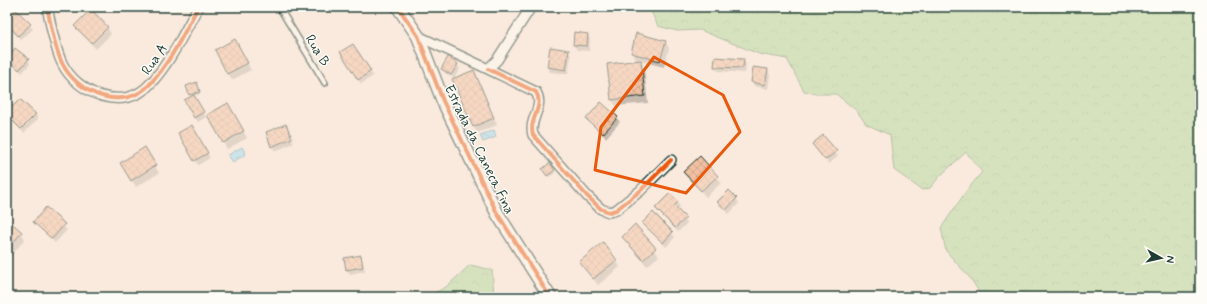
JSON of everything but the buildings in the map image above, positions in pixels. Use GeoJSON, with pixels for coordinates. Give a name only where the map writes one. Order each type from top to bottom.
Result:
{"type":"FeatureCollection","features":[{"type":"Feature","properties":{"kind":"street","name":"Rua A"},"geometry":{"type":"LineString","coordinates":[[47,7],[54,39],[62,63],[74,80],[96,96],[116,99],[133,96],[150,85],[175,49],[198,7]]}},
{"type":"Feature","properties":{"kind":"street","name":"Estrada da Caneca Fina"},"geometry":{"type":"LineString","coordinates":[[398,7],[418,36],[443,101],[471,162],[497,213],[550,297]]}},
{"type":"Feature","properties":{"kind":"street"},"geometry":{"type":"LineString","coordinates":[[488,69],[497,60],[532,7]]}},
{"type":"Feature","properties":{"kind":"street"},"geometry":{"type":"LineString","coordinates":[[418,36],[536,92],[540,99],[540,105],[532,123],[533,135],[587,196],[601,209],[608,212],[616,210],[640,191],[670,160]]}},
{"type":"Feature","properties":{"kind":"lane","name":"Rua B"},"geometry":{"type":"LineString","coordinates":[[279,7],[325,83]]}},
{"type":"Feature","properties":{"kind":"highlighted area"},"geometry":{"type":"Polygon","coordinates":[[[654,57],[723,95],[740,132],[686,193],[595,170],[601,127],[654,57]]]}},
{"type":"Feature","properties":{"kind":"green space"},"geometry":{"type":"Polygon","coordinates":[[[649,7],[705,7],[732,10],[744,7],[1200,7],[1200,297],[982,297],[971,279],[946,251],[941,228],[967,190],[982,172],[966,152],[940,176],[930,188],[922,190],[894,170],[890,135],[866,124],[857,111],[836,94],[816,94],[804,91],[787,59],[759,54],[700,30],[677,31],[658,26],[649,7]]]}},
{"type":"Feature","properties":{"kind":"green space"},"geometry":{"type":"Polygon","coordinates":[[[470,265],[492,270],[494,297],[426,297],[446,287],[470,265]]]}},
{"type":"Feature","properties":{"kind":"water"},"geometry":{"type":"Polygon","coordinates":[[[494,130],[496,137],[483,142],[480,135],[494,130]]]}},
{"type":"Feature","properties":{"kind":"water"},"geometry":{"type":"Polygon","coordinates":[[[242,147],[246,154],[233,162],[228,155],[242,147]]]}},
{"type":"Feature","properties":{"kind":"cycle path"},"geometry":{"type":"LineString","coordinates":[[47,7],[57,50],[62,63],[69,74],[78,83],[90,91],[102,96],[115,98],[127,97],[139,93],[150,84],[164,67],[198,7]]}},
{"type":"Feature","properties":{"kind":"cycle path"},"geometry":{"type":"LineString","coordinates":[[398,7],[418,36],[443,101],[497,213],[550,297]]}},
{"type":"Feature","properties":{"kind":"cycle path"},"geometry":{"type":"LineString","coordinates":[[488,69],[536,92],[539,103],[532,129],[533,135],[587,196],[601,209],[609,212],[616,210],[640,191],[671,160]]}}]}
